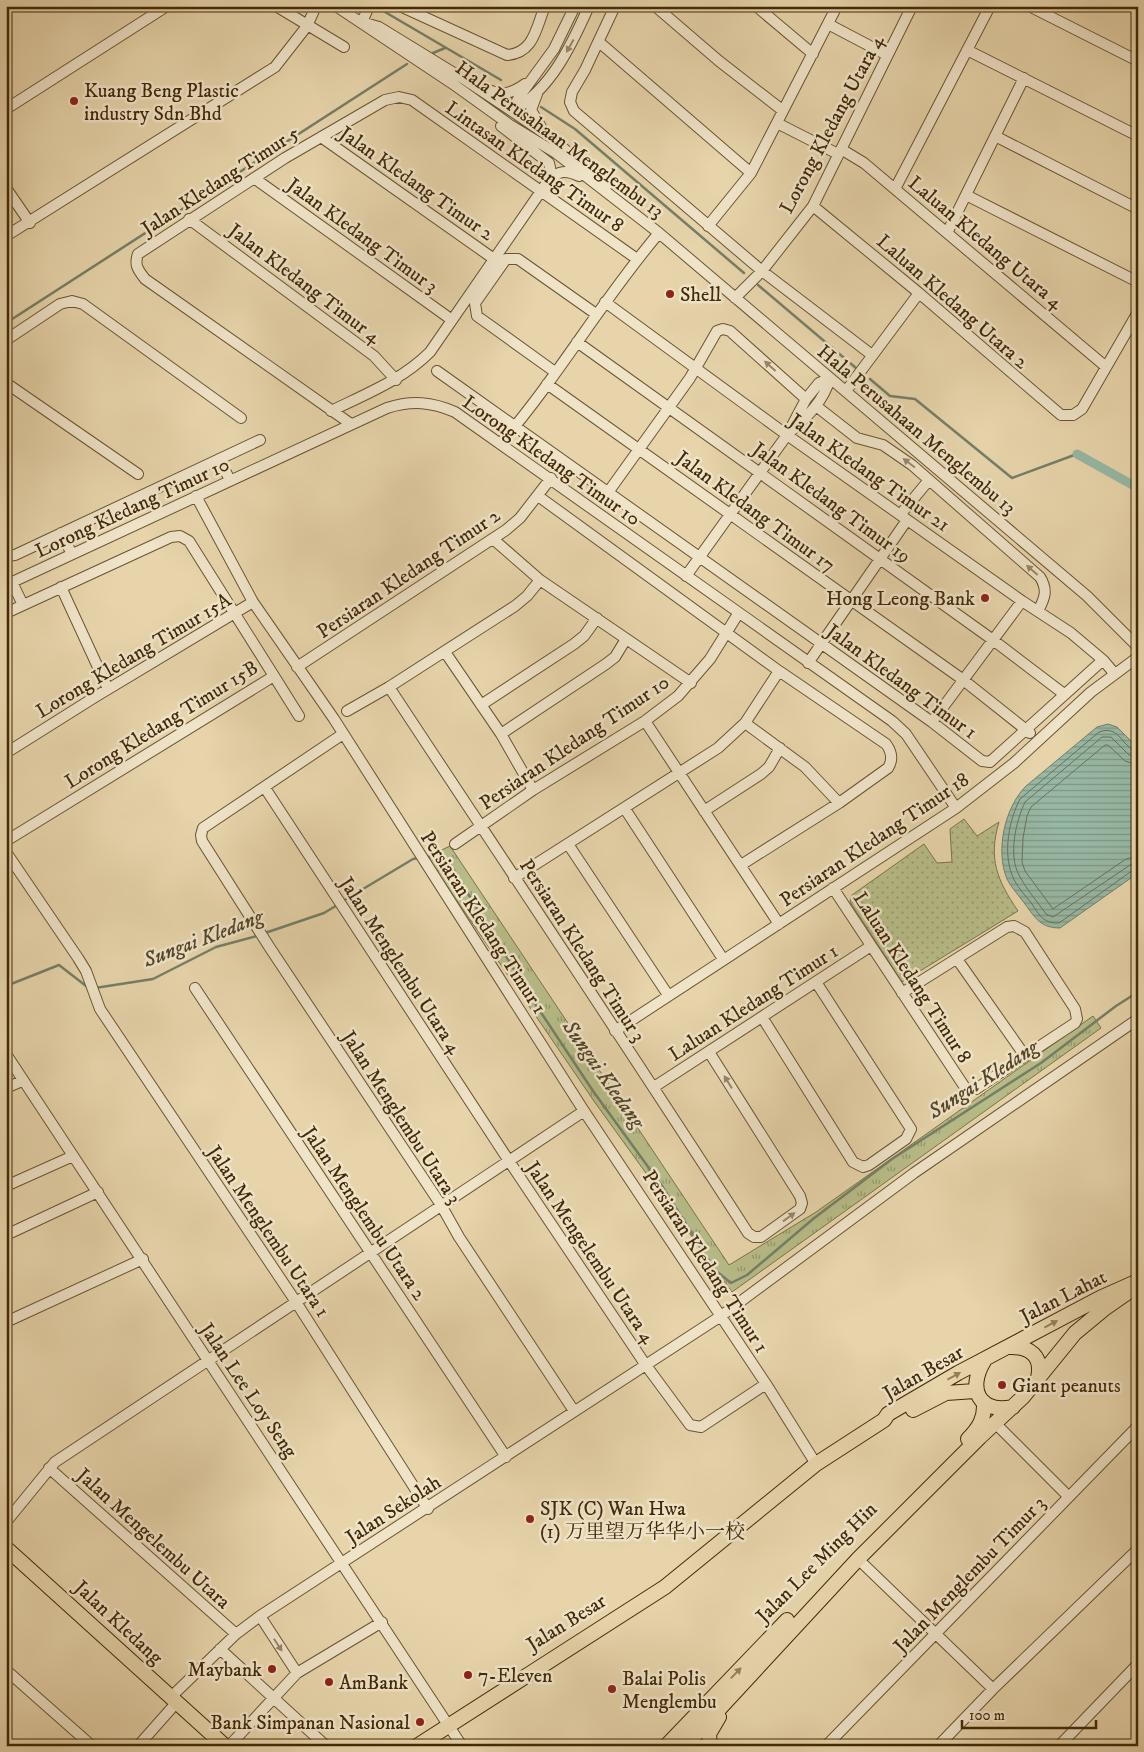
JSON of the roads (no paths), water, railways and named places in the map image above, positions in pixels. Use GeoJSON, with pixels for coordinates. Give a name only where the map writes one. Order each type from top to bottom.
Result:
{"type":"FeatureCollection","features":[{"type":"Feature","properties":{"kind":"main road","name":"Jalan Lahat"},"geometry":{"type":"LineString","coordinates":[[1008,1347],[1100,1298],[1138,1281]]}},
{"type":"Feature","properties":{"kind":"main road","name":"Jalan Lahat"},"geometry":{"type":"LineString","coordinates":[[1038,1378],[1075,1333],[1104,1309],[1138,1285]]}},
{"type":"Feature","properties":{"kind":"main road"},"geometry":{"type":"LineString","coordinates":[[1008,1347],[1029,1350],[1036,1355],[1040,1369],[1038,1378],[1013,1407],[1000,1410],[984,1402],[976,1390],[974,1381],[984,1361],[1008,1347]]}},
{"type":"Feature","properties":{"kind":"main road","name":"Jalan Besar"},"geometry":{"type":"LineString","coordinates":[[408,1746],[624,1616],[679,1577],[816,1464],[884,1420],[888,1414],[984,1361]]}},
{"type":"Feature","properties":{"kind":"main road","name":"Jalan Besar"},"geometry":{"type":"LineString","coordinates":[[884,1420],[893,1420],[946,1393],[976,1390]]}},
{"type":"Feature","properties":{"kind":"main road","name":"Jalan Lee Ming Hin"},"geometry":{"type":"LineString","coordinates":[[667,1746],[852,1553],[973,1434],[985,1414],[984,1402]]}},
{"type":"Feature","properties":{"kind":"main road","name":"Jalan Lee Ming Hin"},"geometry":{"type":"LineString","coordinates":[[693,1743],[787,1634],[858,1559],[980,1437],[1013,1407]]}},
{"type":"Feature","properties":{"kind":"main road","name":"Jalan Kledang"},"geometry":{"type":"LineString","coordinates":[[6,1548],[225,1746]]}},
{"type":"Feature","properties":{"kind":"main road"},"geometry":{"type":"LineString","coordinates":[[710,1746],[711,1729],[738,1690]]}},
{"type":"Feature","properties":{"kind":"main road"},"geometry":{"type":"LineString","coordinates":[[667,1746],[681,1739],[693,1743],[698,1722],[718,1692]]}},
{"type":"Feature","properties":{"kind":"main road","name":"Jalan Besar"},"geometry":{"type":"LineString","coordinates":[[417,1746],[447,1723]]}},
{"type":"Feature","properties":{"kind":"street"},"geometry":{"type":"LineString","coordinates":[[6,109],[167,6]]}},
{"type":"Feature","properties":{"kind":"street"},"geometry":{"type":"LineString","coordinates":[[276,6],[344,47]]}},
{"type":"Feature","properties":{"kind":"street"},"geometry":{"type":"LineString","coordinates":[[6,236],[30,223],[275,66],[307,26],[316,6]]}},
{"type":"Feature","properties":{"kind":"street","name":"Hala Perusahaan Menglembu 13"},"geometry":{"type":"LineString","coordinates":[[336,6],[453,84],[510,125],[556,153],[659,233],[1087,596],[1138,646]]}},
{"type":"Feature","properties":{"kind":"street"},"geometry":{"type":"LineString","coordinates":[[362,22],[369,6]]}},
{"type":"Feature","properties":{"kind":"street","name":"Hala Perusahaan Menglembu 13"},"geometry":{"type":"LineString","coordinates":[[400,6],[507,55],[519,54],[529,46],[545,6]]}},
{"type":"Feature","properties":{"kind":"street"},"geometry":{"type":"LineString","coordinates":[[549,136],[531,110],[533,100],[540,79],[575,6]]}},
{"type":"Feature","properties":{"kind":"street"},"geometry":{"type":"LineString","coordinates":[[512,111],[519,97],[568,51],[589,6]]}},
{"type":"Feature","properties":{"kind":"street"},"geometry":{"type":"LineString","coordinates":[[615,6],[599,42],[751,173]]}},
{"type":"Feature","properties":{"kind":"street"},"geometry":{"type":"LineString","coordinates":[[655,6],[732,72],[782,110]]}},
{"type":"Feature","properties":{"kind":"street"},"geometry":{"type":"LineString","coordinates":[[756,6],[813,54]]}},
{"type":"Feature","properties":{"kind":"street"},"geometry":{"type":"LineString","coordinates":[[708,226],[751,173],[837,6]]}},
{"type":"Feature","properties":{"kind":"street","name":"Lorong Kledang Utara 4"},"geometry":{"type":"LineString","coordinates":[[735,298],[762,271],[813,206],[912,6]]}},
{"type":"Feature","properties":{"kind":"street"},"geometry":{"type":"LineString","coordinates":[[896,189],[990,6]]}},
{"type":"Feature","properties":{"kind":"street"},"geometry":{"type":"LineString","coordinates":[[1029,6],[1138,61]]}},
{"type":"Feature","properties":{"kind":"street","name":"Hala Perusahaan Menglembu 13"},"geometry":{"type":"LineString","coordinates":[[362,22],[379,27],[467,81],[549,136],[658,228],[659,233]]}},
{"type":"Feature","properties":{"kind":"street"},"geometry":{"type":"LineString","coordinates":[[828,24],[887,55]]}},
{"type":"Feature","properties":{"kind":"street","name":"Hala Perusahaan Menglembu 13"},"geometry":{"type":"LineString","coordinates":[[599,42],[572,92],[570,102],[574,111],[762,271],[872,355]]}},
{"type":"Feature","properties":{"kind":"street"},"geometry":{"type":"LineString","coordinates":[[967,50],[1138,136]]}},
{"type":"Feature","properties":{"kind":"street"},"geometry":{"type":"LineString","coordinates":[[331,411],[396,380],[417,365],[430,352],[548,180],[551,166],[545,158],[512,135],[439,75]]}},
{"type":"Feature","properties":{"kind":"street"},"geometry":{"type":"LineString","coordinates":[[947,232],[1024,78]]}},
{"type":"Feature","properties":{"kind":"street"},"geometry":{"type":"LineString","coordinates":[[467,81],[496,93],[510,94],[540,79]]}},
{"type":"Feature","properties":{"kind":"street"},"geometry":{"type":"LineString","coordinates":[[453,84],[469,91],[498,109],[512,111]]}},
{"type":"Feature","properties":{"kind":"street","name":"Jalan Kledang Timur 5"},"geometry":{"type":"LineString","coordinates":[[351,424],[145,280],[137,270],[135,261],[138,254],[189,219],[321,137],[385,100],[399,97],[412,100]]}},
{"type":"Feature","properties":{"kind":"street","name":"Lintasan Kledang Timur 8"},"geometry":{"type":"LineString","coordinates":[[412,100],[637,259]]}},
{"type":"Feature","properties":{"kind":"street"},"geometry":{"type":"LineString","coordinates":[[512,111],[519,123],[556,153]]}},
{"type":"Feature","properties":{"kind":"street","name":"Laluan Kledang Utara 4"},"geometry":{"type":"LineString","coordinates":[[777,123],[864,163],[1105,366]]}},
{"type":"Feature","properties":{"kind":"street"},"geometry":{"type":"LineString","coordinates":[[995,136],[1138,209]]}},
{"type":"Feature","properties":{"kind":"street","name":"Jalan Kledang Timur 2"},"geometry":{"type":"LineString","coordinates":[[321,137],[494,259]]}},
{"type":"Feature","properties":{"kind":"street"},"geometry":{"type":"LineString","coordinates":[[548,180],[556,173],[570,172],[602,190]]}},
{"type":"Feature","properties":{"kind":"street","name":"Jalan Kledang Timur 3"},"geometry":{"type":"LineString","coordinates":[[254,178],[452,320]]}},
{"type":"Feature","properties":{"kind":"street"},"geometry":{"type":"LineString","coordinates":[[6,188],[30,223]]}},
{"type":"Feature","properties":{"kind":"street"},"geometry":{"type":"LineString","coordinates":[[966,196],[1138,282]]}},
{"type":"Feature","properties":{"kind":"street","name":"Laluan Kledang Utara 2"},"geometry":{"type":"LineString","coordinates":[[813,206],[920,293],[1061,415],[1073,415],[1082,409],[1105,366]]}},
{"type":"Feature","properties":{"kind":"street","name":"Jalan Kledang Timur 4"},"geometry":{"type":"LineString","coordinates":[[189,219],[374,356],[396,380]]}},
{"type":"Feature","properties":{"kind":"street"},"geometry":{"type":"LineString","coordinates":[[501,443],[516,426],[637,259],[659,233]]}},
{"type":"Feature","properties":{"kind":"street"},"geometry":{"type":"LineString","coordinates":[[555,372],[477,316],[475,303],[506,259],[518,259],[596,314]]}},
{"type":"Feature","properties":{"kind":"street"},"geometry":{"type":"LineString","coordinates":[[846,390],[920,293]]}},
{"type":"Feature","properties":{"kind":"street"},"geometry":{"type":"LineString","coordinates":[[6,340],[60,304],[72,301],[83,304],[241,418]]}},
{"type":"Feature","properties":{"kind":"street","name":"Jalan Kledang Timur 21"},"geometry":{"type":"LineString","coordinates":[[605,302],[787,435],[1022,601],[1071,633],[1103,660],[1114,673]]}},
{"type":"Feature","properties":{"kind":"street"},"geometry":{"type":"LineString","coordinates":[[1105,366],[1138,312]]}},
{"type":"Feature","properties":{"kind":"street"},"geometry":{"type":"LineString","coordinates":[[609,491],[669,407],[716,332],[723,329],[730,331],[806,398]]}},
{"type":"Feature","properties":{"kind":"street","name":"Jalan Kledang Timur 19"},"geometry":{"type":"LineString","coordinates":[[577,342],[880,558],[1064,694]]}},
{"type":"Feature","properties":{"kind":"street","name":"Jalan Kledang Timur 1"},"geometry":{"type":"LineString","coordinates":[[437,371],[822,643],[932,722],[982,761],[990,762],[1026,730]]}},
{"type":"Feature","properties":{"kind":"street"},"geometry":{"type":"LineString","coordinates":[[787,435],[806,398],[819,384],[830,378]]}},
{"type":"Feature","properties":{"kind":"street"},"geometry":{"type":"LineString","coordinates":[[686,576],[787,435],[816,406],[827,390],[830,378]]}},
{"type":"Feature","properties":{"kind":"street"},"geometry":{"type":"LineString","coordinates":[[6,383],[138,474]]}},
{"type":"Feature","properties":{"kind":"street","name":"Jalan Kledang Timur 17"},"geometry":{"type":"LineString","coordinates":[[547,384],[640,448],[850,601],[962,679],[1038,740]]}},
{"type":"Feature","properties":{"kind":"street","name":"Lorong Kledang Timur 10"},"geometry":{"type":"LineString","coordinates":[[9,584],[351,424],[400,404],[426,402],[455,412],[501,443],[906,734],[956,808]]}},
{"type":"Feature","properties":{"kind":"street"},"geometry":{"type":"LineString","coordinates":[[816,406],[858,438],[883,445],[891,450],[929,480],[1040,577],[1046,586],[1044,599],[1038,612]]}},
{"type":"Feature","properties":{"kind":"street"},"geometry":{"type":"LineString","coordinates":[[6,556],[14,555],[260,440]]}},
{"type":"Feature","properties":{"kind":"street"},"geometry":{"type":"LineString","coordinates":[[220,459],[230,480]]}},
{"type":"Feature","properties":{"kind":"street","name":"Persiaran Kledang Timur 2"},"geometry":{"type":"LineString","coordinates":[[297,667],[493,539],[520,518],[551,478]]}},
{"type":"Feature","properties":{"kind":"street"},"geometry":{"type":"LineString","coordinates":[[808,663],[880,558],[929,480]]}},
{"type":"Feature","properties":{"kind":"street","name":"Persiaran Kledang Timur 1"},"geometry":{"type":"LineString","coordinates":[[196,496],[253,602],[343,734],[584,1111],[766,1384],[816,1464]]}},
{"type":"Feature","properties":{"kind":"street","name":"Lorong Kledang Timur 10"},"geometry":{"type":"LineString","coordinates":[[538,496],[728,632],[779,671],[886,744],[891,757],[888,768],[839,803]]}},
{"type":"Feature","properties":{"kind":"street"},"geometry":{"type":"LineString","coordinates":[[61,533],[72,554]]}},
{"type":"Feature","properties":{"kind":"street","name":"Lorong Kledang Timur 15B"},"geometry":{"type":"LineString","coordinates":[[6,841],[136,759],[274,676],[189,542],[180,536],[171,537],[61,586]]}},
{"type":"Feature","properties":{"kind":"street"},"geometry":{"type":"LineString","coordinates":[[493,539],[540,580],[691,683]]}},
{"type":"Feature","properties":{"kind":"street"},"geometry":{"type":"LineString","coordinates":[[347,711],[445,652],[515,606],[527,596],[540,580]]}},
{"type":"Feature","properties":{"kind":"street"},"geometry":{"type":"LineString","coordinates":[[9,584],[23,604]]}},
{"type":"Feature","properties":{"kind":"street"},"geometry":{"type":"LineString","coordinates":[[6,613],[61,586],[108,689]]}},
{"type":"Feature","properties":{"kind":"street"},"geometry":{"type":"LineString","coordinates":[[932,722],[962,679],[1022,601]]}},
{"type":"Feature","properties":{"kind":"street","name":"Lorong Kledang Timur 15A"},"geometry":{"type":"LineString","coordinates":[[6,753],[253,602]]}},
{"type":"Feature","properties":{"kind":"street","name":"Persiaran Kledang Timur 10"},"geometry":{"type":"LineString","coordinates":[[454,844],[533,790],[644,721],[691,683],[728,632],[738,614]]}},
{"type":"Feature","properties":{"kind":"street"},"geometry":{"type":"LineString","coordinates":[[481,705],[574,644],[584,636],[597,618]]}},
{"type":"Feature","properties":{"kind":"street"},"geometry":{"type":"LineString","coordinates":[[501,734],[606,664],[615,657],[626,639]]}},
{"type":"Feature","properties":{"kind":"street"},"geometry":{"type":"LineString","coordinates":[[445,652],[501,734],[533,790]]}},
{"type":"Feature","properties":{"kind":"street","name":"Persiaran Kledang Timur 18"},"geometry":{"type":"LineString","coordinates":[[615,1031],[956,808],[996,779],[1114,673],[1138,657]]}},
{"type":"Feature","properties":{"kind":"street"},"geometry":{"type":"LineString","coordinates":[[1026,730],[1103,660]]}},
{"type":"Feature","properties":{"kind":"street"},"geometry":{"type":"LineString","coordinates":[[514,878],[680,774],[718,748],[745,723],[779,671]]}},
{"type":"Feature","properties":{"kind":"street"},"geometry":{"type":"LineString","coordinates":[[274,676],[299,716]]}},
{"type":"Feature","properties":{"kind":"street","name":"Persiaran Kledang Timur 3"},"geometry":{"type":"LineString","coordinates":[[390,686],[748,1233],[754,1237],[762,1237],[800,1209],[802,1203],[800,1196],[709,1052]]}},
{"type":"Feature","properties":{"kind":"street"},"geometry":{"type":"LineString","coordinates":[[644,721],[779,924]]}},
{"type":"Feature","properties":{"kind":"street"},"geometry":{"type":"LineString","coordinates":[[741,865],[839,803],[805,767],[745,723]]}},
{"type":"Feature","properties":{"kind":"street"},"geometry":{"type":"LineString","coordinates":[[264,788],[343,734]]}},
{"type":"Feature","properties":{"kind":"street"},"geometry":{"type":"LineString","coordinates":[[704,811],[761,774],[769,767],[780,748]]}},
{"type":"Feature","properties":{"kind":"street","name":"Jalan Menglembu Utara 3"},"geometry":{"type":"LineString","coordinates":[[264,788],[203,828],[201,834],[202,841],[258,930],[441,1205],[459,1237],[574,1411]]}},
{"type":"Feature","properties":{"kind":"street","name":"Jalan Menglembu Utara 4"},"geometry":{"type":"LineString","coordinates":[[264,788],[509,1161]]}},
{"type":"Feature","properties":{"kind":"street"},"geometry":{"type":"LineString","coordinates":[[625,809],[723,959]]}},
{"type":"Feature","properties":{"kind":"street"},"geometry":{"type":"LineString","coordinates":[[568,844],[668,995]]}},
{"type":"Feature","properties":{"kind":"street","name":"Jalan Menglembu Utara 1"},"geometry":{"type":"LineString","coordinates":[[6,852],[86,971],[100,1009],[296,1302],[428,1509]]}},
{"type":"Feature","properties":{"kind":"street","name":"Laluan Kledang Timur 8"},"geometry":{"type":"LineString","coordinates":[[833,888],[966,1089],[976,1089],[1024,1056]]}},
{"type":"Feature","properties":{"kind":"street"},"geometry":{"type":"LineString","coordinates":[[902,993],[1008,927],[1020,927],[1078,1014],[1075,1023],[1024,1056],[957,959]]}},
{"type":"Feature","properties":{"kind":"street","name":"Laluan Kledang Timur 1"},"geometry":{"type":"LineString","coordinates":[[654,1087],[871,946]]}},
{"type":"Feature","properties":{"kind":"street"},"geometry":{"type":"LineString","coordinates":[[762,1017],[858,1166],[869,1165],[910,1135],[909,1124],[816,982]]}},
{"type":"Feature","properties":{"kind":"street","name":"Jalan Menglembu Utara 2"},"geometry":{"type":"LineString","coordinates":[[196,988],[506,1457]]}},
{"type":"Feature","properties":{"kind":"street","name":"Jalan Sekolah"},"geometry":{"type":"LineString","coordinates":[[138,1746],[174,1700],[220,1649],[260,1616],[428,1509],[720,1316],[914,1173],[1138,1019]]}},
{"type":"Feature","properties":{"kind":"street","name":"Jalan Lee Loy Seng"},"geometry":{"type":"LineString","coordinates":[[6,1054],[462,1746]]}},
{"type":"Feature","properties":{"kind":"street"},"geometry":{"type":"LineString","coordinates":[[6,1088],[22,1081]]}},
{"type":"Feature","properties":{"kind":"street"},"geometry":{"type":"LineString","coordinates":[[6,1522],[49,1468],[584,1111]]}},
{"type":"Feature","properties":{"kind":"street"},"geometry":{"type":"LineString","coordinates":[[6,1186],[73,1156]]}},
{"type":"Feature","properties":{"kind":"street","name":"Jalan Mengelembu Utara 4"},"geometry":{"type":"LineString","coordinates":[[509,1161],[645,1364],[690,1425],[700,1427],[766,1384]]}},
{"type":"Feature","properties":{"kind":"street"},"geometry":{"type":"LineString","coordinates":[[6,1235],[98,1192]]}},
{"type":"Feature","properties":{"kind":"street"},"geometry":{"type":"LineString","coordinates":[[6,1322],[142,1259]]}},
{"type":"Feature","properties":{"kind":"street"},"geometry":{"type":"LineString","coordinates":[[996,1424],[1068,1496]]}},
{"type":"Feature","properties":{"kind":"street","name":"Jalan Menglembu Timur 3"},"geometry":{"type":"LineString","coordinates":[[826,1746],[1138,1426]]}},
{"type":"Feature","properties":{"kind":"street","name":"Jalan Mengelembu Utara"},"geometry":{"type":"LineString","coordinates":[[49,1468],[236,1634]]}},
{"type":"Feature","properties":{"kind":"street"},"geometry":{"type":"LineString","coordinates":[[938,1746],[993,1689],[1138,1549]]}},
{"type":"Feature","properties":{"kind":"street"},"geometry":{"type":"LineString","coordinates":[[858,1559],[993,1689]]}},
{"type":"Feature","properties":{"kind":"street"},"geometry":{"type":"LineString","coordinates":[[260,1616],[296,1673]]}},
{"type":"Feature","properties":{"kind":"street"},"geometry":{"type":"LineString","coordinates":[[229,1746],[296,1673],[382,1622]]}},
{"type":"Feature","properties":{"kind":"street"},"geometry":{"type":"LineString","coordinates":[[220,1649],[326,1746]]}},
{"type":"Feature","properties":{"kind":"street"},"geometry":{"type":"LineString","coordinates":[[1059,1746],[1138,1664]]}},
{"type":"Feature","properties":{"kind":"street"},"geometry":{"type":"LineString","coordinates":[[6,1670],[92,1746]]}},
{"type":"Feature","properties":{"kind":"water"},"geometry":{"type":"Polygon","coordinates":[[[1108,724],[1117,727],[1138,748],[1138,873],[1060,928],[1053,928],[1035,918],[1007,879],[1002,855],[1004,830],[1012,805],[1026,786],[1097,727],[1108,724]]]}},
{"type":"Feature","properties":{"kind":"waterway"},"geometry":{"type":"LineString","coordinates":[[385,12],[501,80]]}},
{"type":"Feature","properties":{"kind":"waterway"},"geometry":{"type":"LineString","coordinates":[[433,53],[445,48]]}},
{"type":"Feature","properties":{"kind":"waterway"},"geometry":{"type":"LineString","coordinates":[[6,323],[407,64]]}},
{"type":"Feature","properties":{"kind":"waterway"},"geometry":{"type":"LineString","coordinates":[[541,107],[575,129],[744,273]]}},
{"type":"Feature","properties":{"kind":"waterway"},"geometry":{"type":"LineString","coordinates":[[758,285],[856,368]]}},
{"type":"Feature","properties":{"kind":"waterway"},"geometry":{"type":"LineString","coordinates":[[870,379],[890,396],[915,399],[1012,478],[1077,454]]}},
{"type":"Feature","properties":{"kind":"waterway","name":"Sungai Kledang"},"geometry":{"type":"LineString","coordinates":[[1077,454],[1138,488]]}},
{"type":"Feature","properties":{"kind":"waterway","name":"Sungai Kledang"},"geometry":{"type":"LineString","coordinates":[[426,857],[450,864],[534,1002],[593,1091],[662,1186],[715,1270],[731,1283],[747,1275],[813,1219],[892,1159],[1041,1063],[1116,1006],[1138,992]]}},
{"type":"Feature","properties":{"kind":"waterway","name":"Sungai Kledang"},"geometry":{"type":"LineString","coordinates":[[343,901],[413,859],[418,858]]}},
{"type":"Feature","properties":{"kind":"waterway","name":"Sungai Kledang"},"geometry":{"type":"LineString","coordinates":[[265,933],[324,913],[339,904]]}},
{"type":"Feature","properties":{"kind":"waterway","name":"Sungai Kledang"},"geometry":{"type":"LineString","coordinates":[[95,988],[153,979],[216,947],[257,936]]}},
{"type":"Feature","properties":{"kind":"waterway","name":"Sungai Kledang"},"geometry":{"type":"LineString","coordinates":[[6,986],[59,965],[90,989]]}},
{"type":"Feature","properties":{"kind":"place","name":"Kuang Beng Plastic industry Sdn Bhd"},"geometry":{"type":"Point","coordinates":[74,101]}},
{"type":"Feature","properties":{"kind":"place","name":"Shell"},"geometry":{"type":"Point","coordinates":[670,294]}},
{"type":"Feature","properties":{"kind":"place","name":"Hong Leong Bank"},"geometry":{"type":"Point","coordinates":[985,598]}},
{"type":"Feature","properties":{"kind":"place","name":"Giant peanuts"},"geometry":{"type":"Point","coordinates":[1002,1385]}},
{"type":"Feature","properties":{"kind":"place","name":"SJK (C) Wan Hwa (1) 万里望万华华小一校"},"geometry":{"type":"Point","coordinates":[530,1519]}},
{"type":"Feature","properties":{"kind":"place","name":"Maybank"},"geometry":{"type":"Point","coordinates":[272,1669]}},
{"type":"Feature","properties":{"kind":"place","name":"7-Eleven"},"geometry":{"type":"Point","coordinates":[468,1675]}},
{"type":"Feature","properties":{"kind":"place","name":"AmBank"},"geometry":{"type":"Point","coordinates":[329,1682]}},
{"type":"Feature","properties":{"kind":"place","name":"Balai Polis Menglembu"},"geometry":{"type":"Point","coordinates":[612,1689]}},
{"type":"Feature","properties":{"kind":"place","name":"Bank Simpanan Nasional"},"geometry":{"type":"Point","coordinates":[420,1722]}}]}
